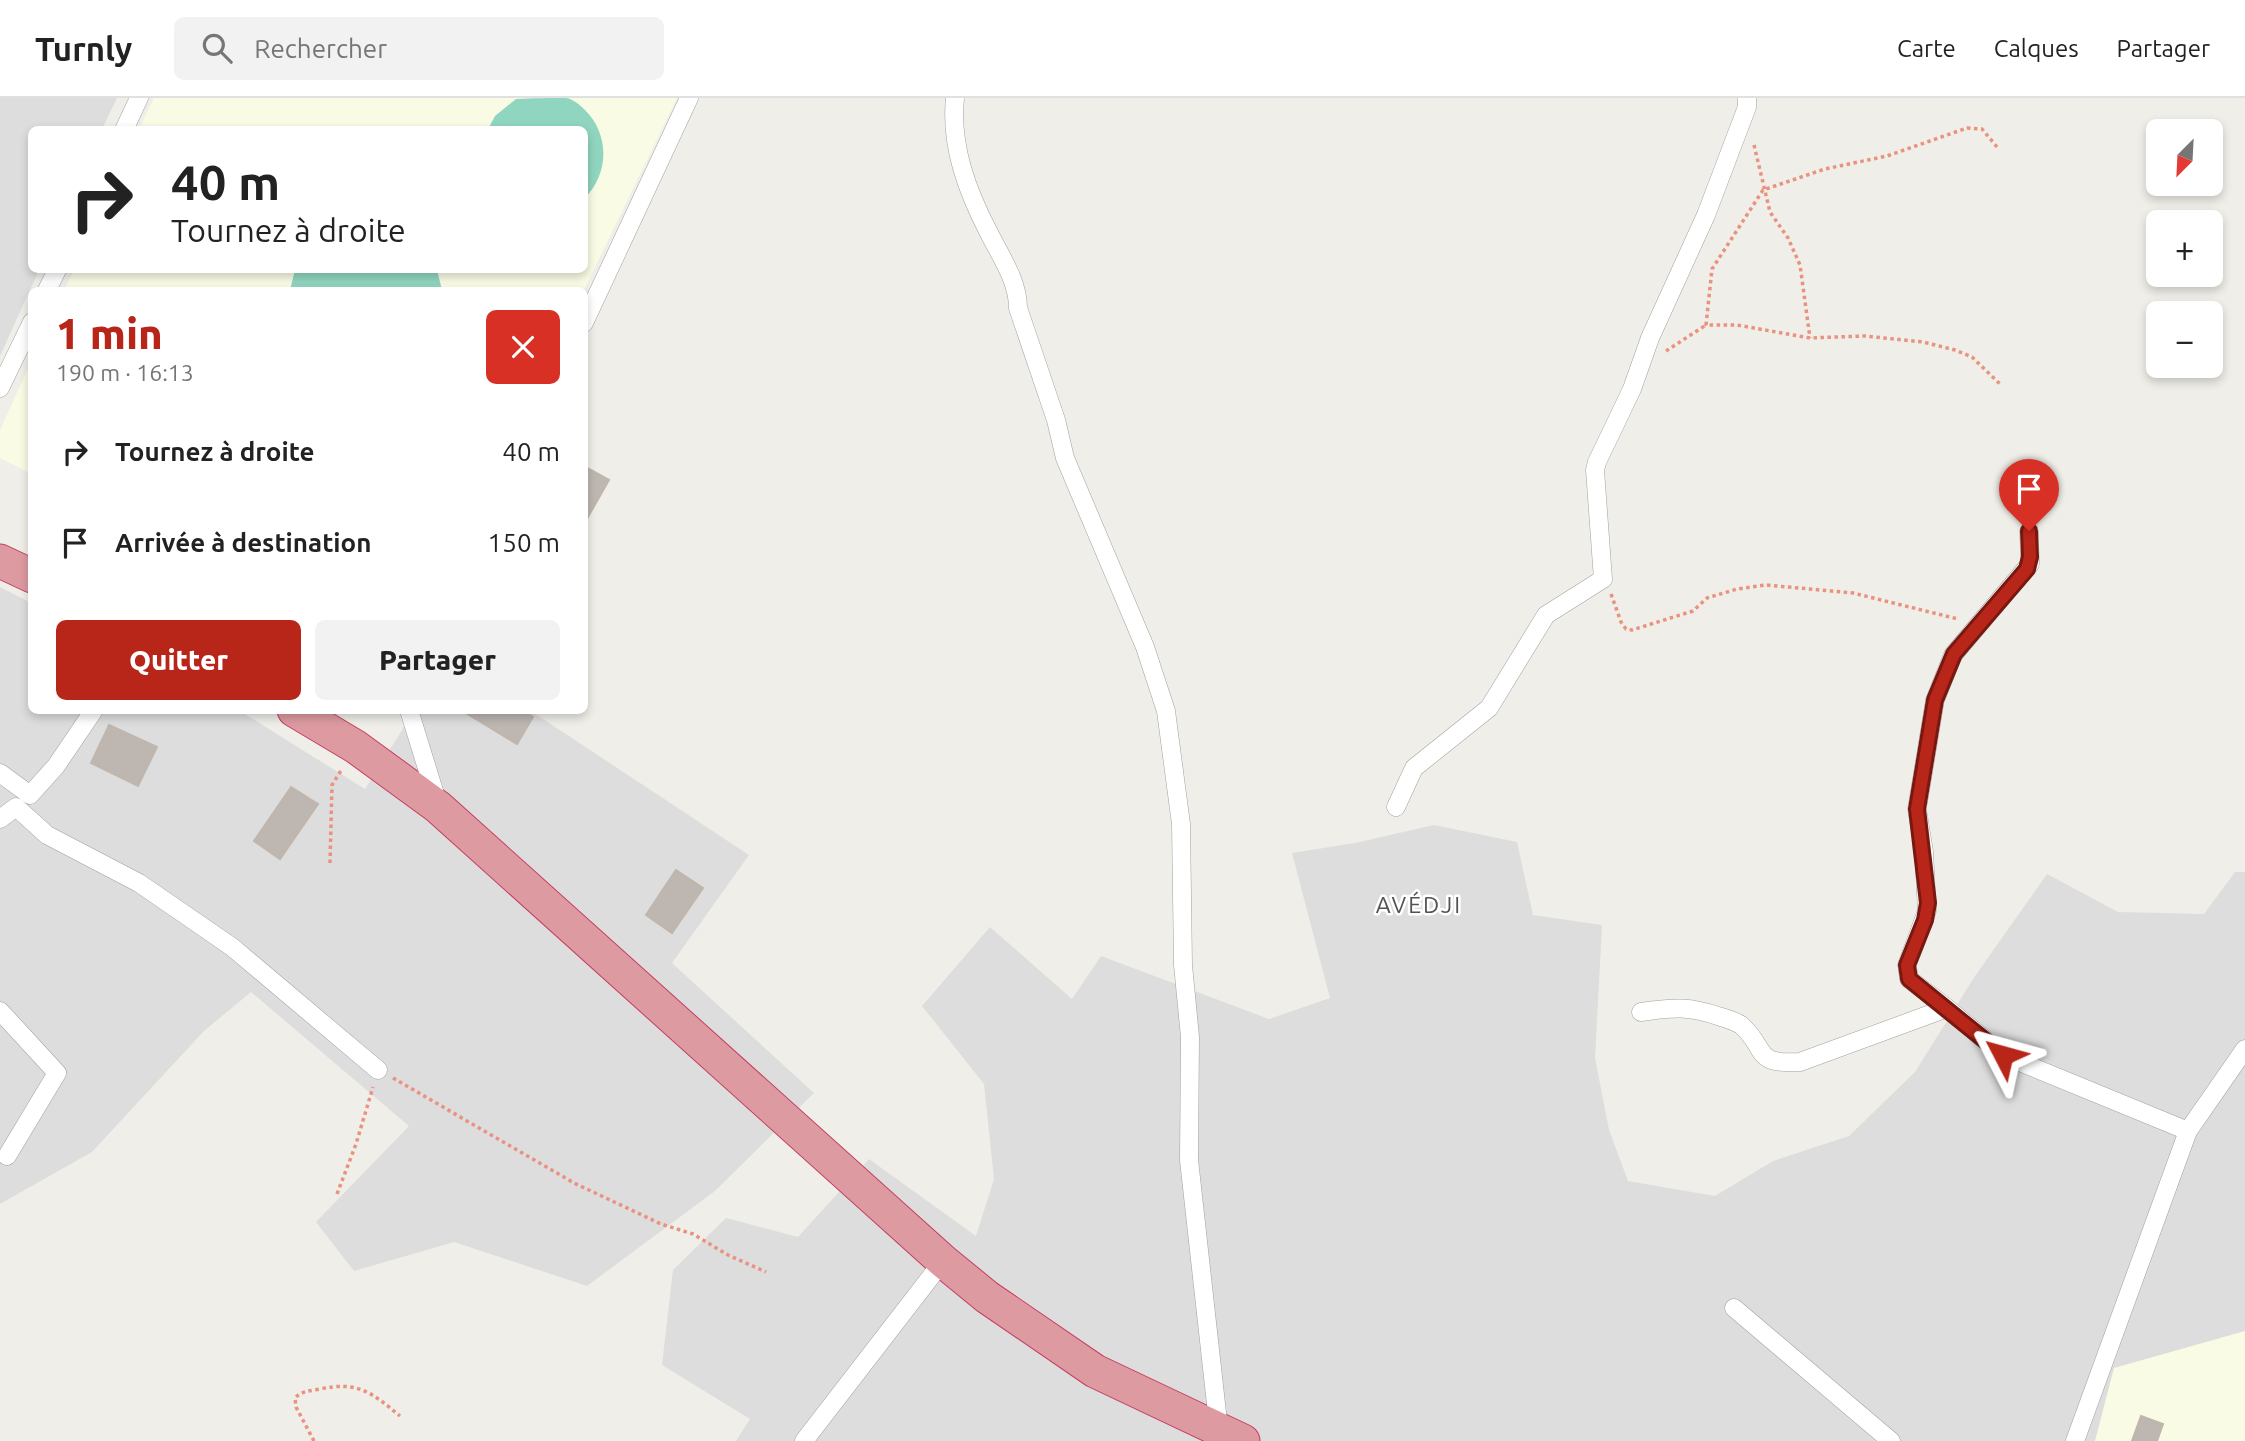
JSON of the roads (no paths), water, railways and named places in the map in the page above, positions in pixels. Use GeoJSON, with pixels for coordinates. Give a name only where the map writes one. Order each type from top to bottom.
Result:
{"type":"FeatureCollection","features":[{"type":"Feature","properties":{"kind":"highway"},"geometry":{"type":"LineString","coordinates":[[0,561],[28,574]]}},
{"type":"Feature","properties":{"kind":"highway"},"geometry":{"type":"LineString","coordinates":[[301,714],[356,747],[438,807],[943,1261],[987,1297],[1095,1371],[1231,1436]]}},
{"type":"Feature","properties":{"kind":"street"},"geometry":{"type":"LineString","coordinates":[[126,126],[139,98]]}},
{"type":"Feature","properties":{"kind":"street"},"geometry":{"type":"LineString","coordinates":[[588,314],[689,98]]}},
{"type":"Feature","properties":{"kind":"street"},"geometry":{"type":"LineString","coordinates":[[955,98],[953,133],[959,159],[987,229],[1018,294],[1019,314],[1056,420],[1065,458],[1145,647],[1167,711],[1181,824],[1183,965],[1190,1037],[1189,1160],[1231,1436]]}},
{"type":"Feature","properties":{"kind":"street"},"geometry":{"type":"LineString","coordinates":[[1396,807],[1414,768],[1489,708],[1545,615],[1603,579],[1595,470],[1597,462],[1632,389],[1650,338],[1706,215],[1747,103]]}},
{"type":"Feature","properties":{"kind":"street"},"geometry":{"type":"LineString","coordinates":[[0,388],[28,330]]}},
{"type":"Feature","properties":{"kind":"street"},"geometry":{"type":"LineString","coordinates":[[2029,531],[2030,564],[1954,654],[1935,700],[1917,801],[1928,903],[1925,920],[1907,965],[1907,973],[1909,979],[2003,1055],[2188,1131]]}},
{"type":"Feature","properties":{"kind":"street"},"geometry":{"type":"LineString","coordinates":[[0,819],[23,801],[56,766],[91,714]]}},
{"type":"Feature","properties":{"kind":"street"},"geometry":{"type":"LineString","coordinates":[[410,714],[438,807]]}},
{"type":"Feature","properties":{"kind":"street"},"geometry":{"type":"LineString","coordinates":[[0,773],[47,835],[139,883],[232,947],[378,1070]]}},
{"type":"Feature","properties":{"kind":"street"},"geometry":{"type":"LineString","coordinates":[[1641,1012],[1670,1007],[1696,1008],[1735,1021],[1743,1027],[1761,1053],[1771,1061],[1780,1063],[1800,1062],[1947,1008]]}},
{"type":"Feature","properties":{"kind":"street"},"geometry":{"type":"LineString","coordinates":[[0,1011],[57,1073],[7,1156]]}},
{"type":"Feature","properties":{"kind":"street"},"geometry":{"type":"LineString","coordinates":[[2075,1441],[2188,1131],[2245,1049]]}},
{"type":"Feature","properties":{"kind":"street"},"geometry":{"type":"LineString","coordinates":[[804,1441],[943,1261]]}},
{"type":"Feature","properties":{"kind":"street"},"geometry":{"type":"LineString","coordinates":[[1734,1308],[1891,1441]]}},
{"type":"Feature","properties":{"kind":"district","name":"AVÉDJI"},"geometry":{"type":"Point","coordinates":[1419,905]}}]}
